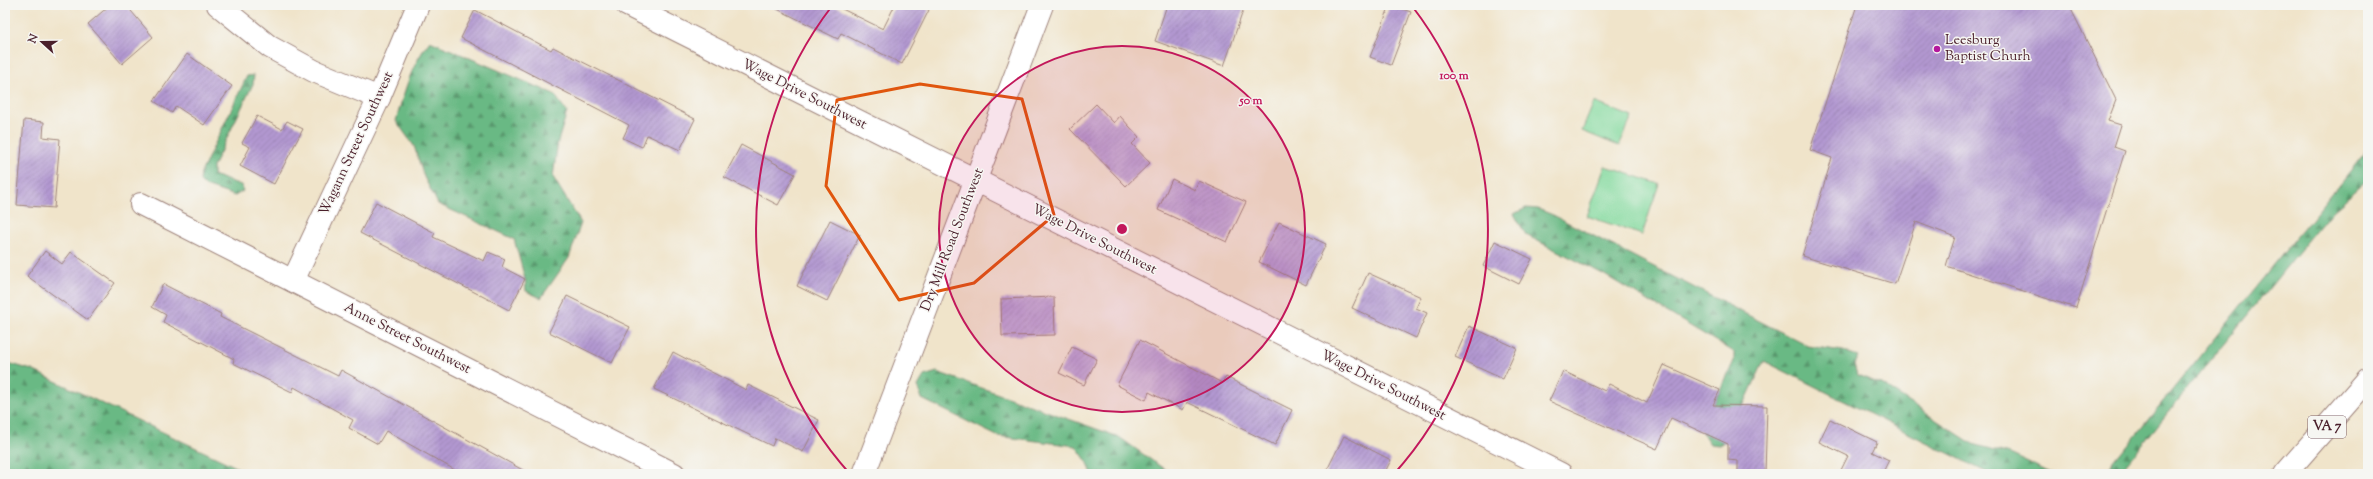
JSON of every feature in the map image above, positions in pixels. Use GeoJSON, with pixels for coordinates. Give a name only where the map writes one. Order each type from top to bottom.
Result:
{"type":"FeatureCollection","features":[{"type":"Feature","properties":{"kind":"main road"},"geometry":{"type":"LineString","coordinates":[[218,5],[270,47],[314,72],[379,98]]}},
{"type":"Feature","properties":{"kind":"main road","name":"Wagann Street Southwest"},"geometry":{"type":"LineString","coordinates":[[293,282],[379,98],[418,5]]}},
{"type":"Feature","properties":{"kind":"main road","name":"Wage Drive Southwest"},"geometry":{"type":"LineString","coordinates":[[627,5],[1561,474]]}},
{"type":"Feature","properties":{"kind":"main road","name":"Dry Mill Road Southwest"},"geometry":{"type":"LineString","coordinates":[[864,474],[1042,5]]}},
{"type":"Feature","properties":{"kind":"main road","name":"Anne Street Southwest"},"geometry":{"type":"LineString","coordinates":[[140,204],[674,474]]}},
{"type":"Feature","properties":{"kind":"main road","name":"VA 7"},"geometry":{"type":"LineString","coordinates":[[2285,474],[2368,379]]}},
{"type":"Feature","properties":{"kind":"highlighted area"},"geometry":{"type":"Polygon","coordinates":[[[920,84],[1022,99],[1054,215],[974,283],[899,300],[826,186],[837,100],[920,84]]]}},
{"type":"Feature","properties":{"kind":"green space"},"geometry":{"type":"Polygon","coordinates":[[[430,41],[554,94],[567,112],[558,141],[553,177],[581,223],[569,258],[541,298],[526,291],[525,279],[514,239],[438,204],[424,177],[414,146],[396,121],[405,89],[413,69],[423,50],[430,41]]]}},
{"type":"Feature","properties":{"kind":"green space"},"geometry":{"type":"Polygon","coordinates":[[[254,75],[253,84],[213,167],[213,175],[241,185],[243,191],[235,196],[205,186],[200,181],[201,173],[247,76],[254,75]]]}},
{"type":"Feature","properties":{"kind":"green space"},"geometry":{"type":"Polygon","coordinates":[[[1594,102],[1632,117],[1619,146],[1582,131],[1594,102]]]}},
{"type":"Feature","properties":{"kind":"green space"},"geometry":{"type":"Polygon","coordinates":[[[2368,149],[2368,180],[2332,211],[2118,474],[2104,474],[2368,149]]]}},
{"type":"Feature","properties":{"kind":"green space"},"geometry":{"type":"Polygon","coordinates":[[[1605,166],[1659,184],[1642,235],[1587,216],[1605,166]]]}},
{"type":"Feature","properties":{"kind":"green space"},"geometry":{"type":"Polygon","coordinates":[[[1526,208],[1538,209],[1553,215],[1808,346],[1843,351],[1858,356],[1854,364],[1857,375],[1881,384],[1973,444],[2010,454],[2053,474],[1990,474],[1764,361],[1728,439],[1719,445],[1710,444],[1701,431],[1734,361],[1734,352],[1603,274],[1526,235],[1514,214],[1526,208]]]}},
{"type":"Feature","properties":{"kind":"green space"},"geometry":{"type":"Polygon","coordinates":[[[5,362],[32,370],[251,474],[5,474],[5,362]]]}},
{"type":"Feature","properties":{"kind":"green space"},"geometry":{"type":"Polygon","coordinates":[[[937,372],[1119,437],[1171,474],[1092,474],[1088,463],[1076,446],[997,436],[922,399],[918,386],[924,376],[937,372]]]}},
{"type":"Feature","properties":{"kind":"building"},"geometry":{"type":"Polygon","coordinates":[[[110,5],[126,5],[153,37],[122,64],[88,24],[110,5]]]}},
{"type":"Feature","properties":{"kind":"building"},"geometry":{"type":"Polygon","coordinates":[[[769,5],[834,5],[883,29],[895,5],[919,5],[929,10],[902,64],[841,33],[838,39],[769,5]]]}},
{"type":"Feature","properties":{"kind":"building"},"geometry":{"type":"Polygon","coordinates":[[[1167,5],[1245,5],[1224,66],[1155,41],[1167,5]]]}},
{"type":"Feature","properties":{"kind":"building"},"geometry":{"type":"Polygon","coordinates":[[[1390,5],[1411,12],[1391,65],[1370,57],[1390,5]]]}},
{"type":"Feature","properties":{"kind":"building"},"geometry":{"type":"Polygon","coordinates":[[[1857,5],[2069,5],[2116,100],[2108,121],[2121,125],[2114,147],[2125,151],[2076,308],[1946,266],[1955,237],[1916,222],[1895,284],[1802,256],[1832,158],[1810,150],[1857,5]]]}},
{"type":"Feature","properties":{"kind":"building"},"geometry":{"type":"Polygon","coordinates":[[[475,10],[551,50],[553,47],[695,119],[680,150],[647,135],[642,147],[623,138],[629,125],[461,38],[475,10]]]}},
{"type":"Feature","properties":{"kind":"building"},"geometry":{"type":"Polygon","coordinates":[[[187,54],[232,86],[204,125],[176,106],[172,113],[154,101],[187,54]]]}},
{"type":"Feature","properties":{"kind":"building"},"geometry":{"type":"Polygon","coordinates":[[[1096,104],[1114,123],[1120,116],[1139,137],[1132,144],[1150,163],[1126,186],[1070,129],[1096,104]]]}},
{"type":"Feature","properties":{"kind":"building"},"geometry":{"type":"Polygon","coordinates":[[[257,116],[282,129],[287,121],[303,129],[274,184],[240,166],[250,147],[242,143],[257,116]]]}},
{"type":"Feature","properties":{"kind":"building"},"geometry":{"type":"Polygon","coordinates":[[[24,120],[44,122],[43,137],[60,139],[54,208],[17,205],[24,120]]]}},
{"type":"Feature","properties":{"kind":"building"},"geometry":{"type":"Polygon","coordinates":[[[741,145],[795,174],[778,205],[724,177],[741,145]]]}},
{"type":"Feature","properties":{"kind":"building"},"geometry":{"type":"Polygon","coordinates":[[[1172,179],[1195,190],[1199,181],[1246,202],[1227,242],[1158,210],[1172,179]]]}},
{"type":"Feature","properties":{"kind":"building"},"geometry":{"type":"Polygon","coordinates":[[[376,202],[435,233],[433,237],[484,261],[488,252],[505,259],[502,267],[525,279],[509,310],[360,233],[376,202]]]}},
{"type":"Feature","properties":{"kind":"building"},"geometry":{"type":"Polygon","coordinates":[[[830,220],[860,235],[827,301],[797,286],[830,220]]]}},
{"type":"Feature","properties":{"kind":"building"},"geometry":{"type":"Polygon","coordinates":[[[1279,222],[1326,244],[1306,285],[1259,262],[1279,222]]]}},
{"type":"Feature","properties":{"kind":"building"},"geometry":{"type":"Polygon","coordinates":[[[1495,241],[1532,259],[1519,284],[1483,266],[1495,241]]]}},
{"type":"Feature","properties":{"kind":"building"},"geometry":{"type":"Polygon","coordinates":[[[45,251],[62,264],[71,252],[115,283],[88,320],[27,276],[45,251]]]}},
{"type":"Feature","properties":{"kind":"building"},"geometry":{"type":"Polygon","coordinates":[[[1368,273],[1421,297],[1416,308],[1427,313],[1416,338],[1352,308],[1368,273]]]}},
{"type":"Feature","properties":{"kind":"building"},"geometry":{"type":"Polygon","coordinates":[[[163,284],[221,314],[220,317],[338,376],[341,370],[530,474],[462,474],[386,431],[378,444],[349,428],[353,420],[294,387],[292,392],[233,363],[234,359],[163,322],[166,315],[152,307],[163,284]]]}},
{"type":"Feature","properties":{"kind":"building"},"geometry":{"type":"Polygon","coordinates":[[[567,296],[630,327],[612,363],[549,332],[567,296]]]}},
{"type":"Feature","properties":{"kind":"building"},"geometry":{"type":"Polygon","coordinates":[[[1054,297],[1055,335],[1002,336],[1001,299],[1054,297]]]}},
{"type":"Feature","properties":{"kind":"building"},"geometry":{"type":"Polygon","coordinates":[[[1469,326],[1517,348],[1503,379],[1455,357],[1469,326]]]}},
{"type":"Feature","properties":{"kind":"building"},"geometry":{"type":"Polygon","coordinates":[[[1140,340],[1222,383],[1226,377],[1292,410],[1275,445],[1187,402],[1183,410],[1149,392],[1146,400],[1117,385],[1140,340]]]}},
{"type":"Feature","properties":{"kind":"building"},"geometry":{"type":"Polygon","coordinates":[[[1072,347],[1097,359],[1084,385],[1059,373],[1072,347]]]}},
{"type":"Feature","properties":{"kind":"building"},"geometry":{"type":"Polygon","coordinates":[[[673,352],[746,390],[748,385],[819,420],[803,452],[775,438],[772,446],[654,389],[673,352]]]}},
{"type":"Feature","properties":{"kind":"building"},"geometry":{"type":"Polygon","coordinates":[[[1664,365],[1720,390],[1713,405],[1767,406],[1765,474],[1738,474],[1738,461],[1728,460],[1728,444],[1671,418],[1657,449],[1549,401],[1563,371],[1605,391],[1609,384],[1647,403],[1664,365]]]}},
{"type":"Feature","properties":{"kind":"building"},"geometry":{"type":"Polygon","coordinates":[[[1830,419],[1877,442],[1872,452],[1889,460],[1882,474],[1839,474],[1848,456],[1819,442],[1830,419]]]}},
{"type":"Feature","properties":{"kind":"building"},"geometry":{"type":"Polygon","coordinates":[[[1344,436],[1391,460],[1384,474],[1325,474],[1344,436]]]}},
{"type":"Feature","properties":{"kind":"place","name":"Leesburg Baptist Churh"},"geometry":{"type":"Point","coordinates":[1937,49]}}]}
